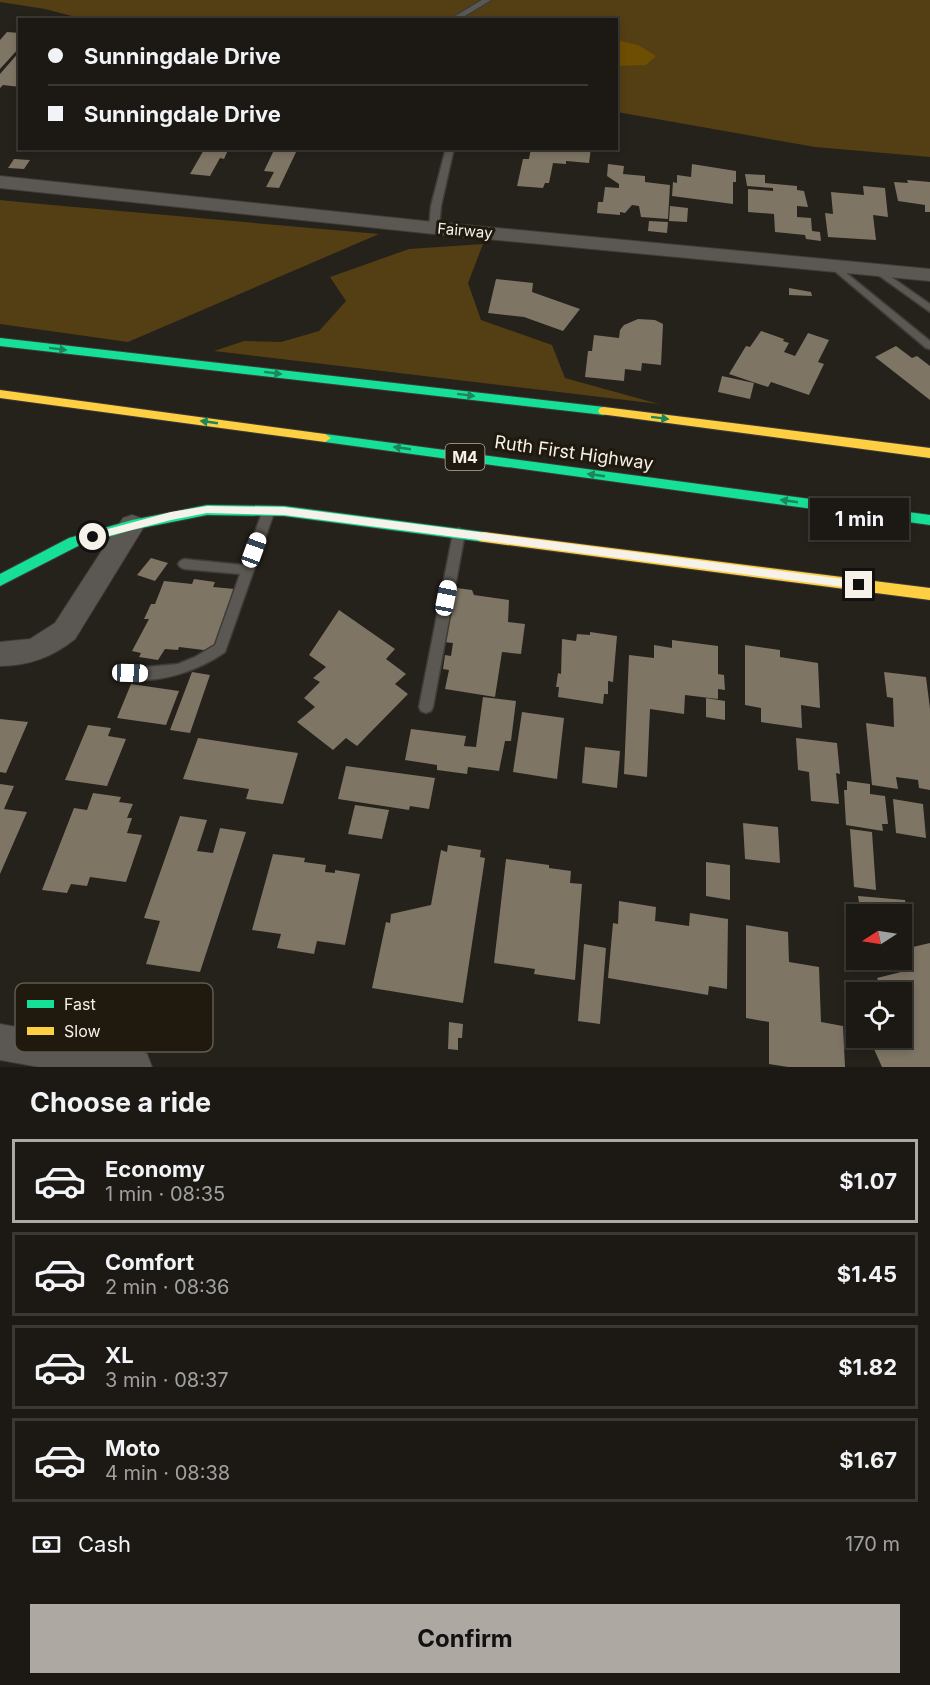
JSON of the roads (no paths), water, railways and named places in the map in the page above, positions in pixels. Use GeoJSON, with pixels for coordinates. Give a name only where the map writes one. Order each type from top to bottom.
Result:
{"type":"FeatureCollection","features":[{"type":"Feature","properties":{"kind":"main road"},"geometry":{"type":"LineString","coordinates":[[0,342],[621,413],[930,453]]}},
{"type":"Feature","properties":{"kind":"main road","name":"Ruth First Highway"},"geometry":{"type":"LineString","coordinates":[[0,394],[930,520]]}},
{"type":"Feature","properties":{"kind":"main road"},"geometry":{"type":"LineString","coordinates":[[0,580],[74,542],[132,525],[207,510],[269,510],[930,594]]}},
{"type":"Feature","properties":{"kind":"street","name":"Fairway"},"geometry":{"type":"LineString","coordinates":[[0,182],[434,228],[930,275]]}},
{"type":"Feature","properties":{"kind":"street"},"geometry":{"type":"LineString","coordinates":[[0,654],[32,652],[51,644],[65,631],[132,525]]}},
{"type":"Feature","properties":{"kind":"street"},"geometry":{"type":"LineString","coordinates":[[0,1042],[15,1045]]}},
{"type":"Feature","properties":{"kind":"street"},"geometry":{"type":"LineString","coordinates":[[54,1052],[134,1067]]}},
{"type":"Feature","properties":{"kind":"lane"},"geometry":{"type":"LineString","coordinates":[[456,18],[487,0]]}},
{"type":"Feature","properties":{"kind":"lane"},"geometry":{"type":"LineString","coordinates":[[434,228],[436,206],[450,150]]}},
{"type":"Feature","properties":{"kind":"lane"},"geometry":{"type":"LineString","coordinates":[[834,266],[930,346]]}},
{"type":"Feature","properties":{"kind":"lane"},"geometry":{"type":"LineString","coordinates":[[877,270],[930,309]]}},
{"type":"Feature","properties":{"kind":"lane"},"geometry":{"type":"LineString","coordinates":[[130,673],[154,674],[178,670],[201,663],[220,648],[269,510]]}},
{"type":"Feature","properties":{"kind":"lane"},"geometry":{"type":"LineString","coordinates":[[426,707],[459,533]]}},
{"type":"Feature","properties":{"kind":"lane"},"geometry":{"type":"LineString","coordinates":[[184,564],[247,570]]}}]}
